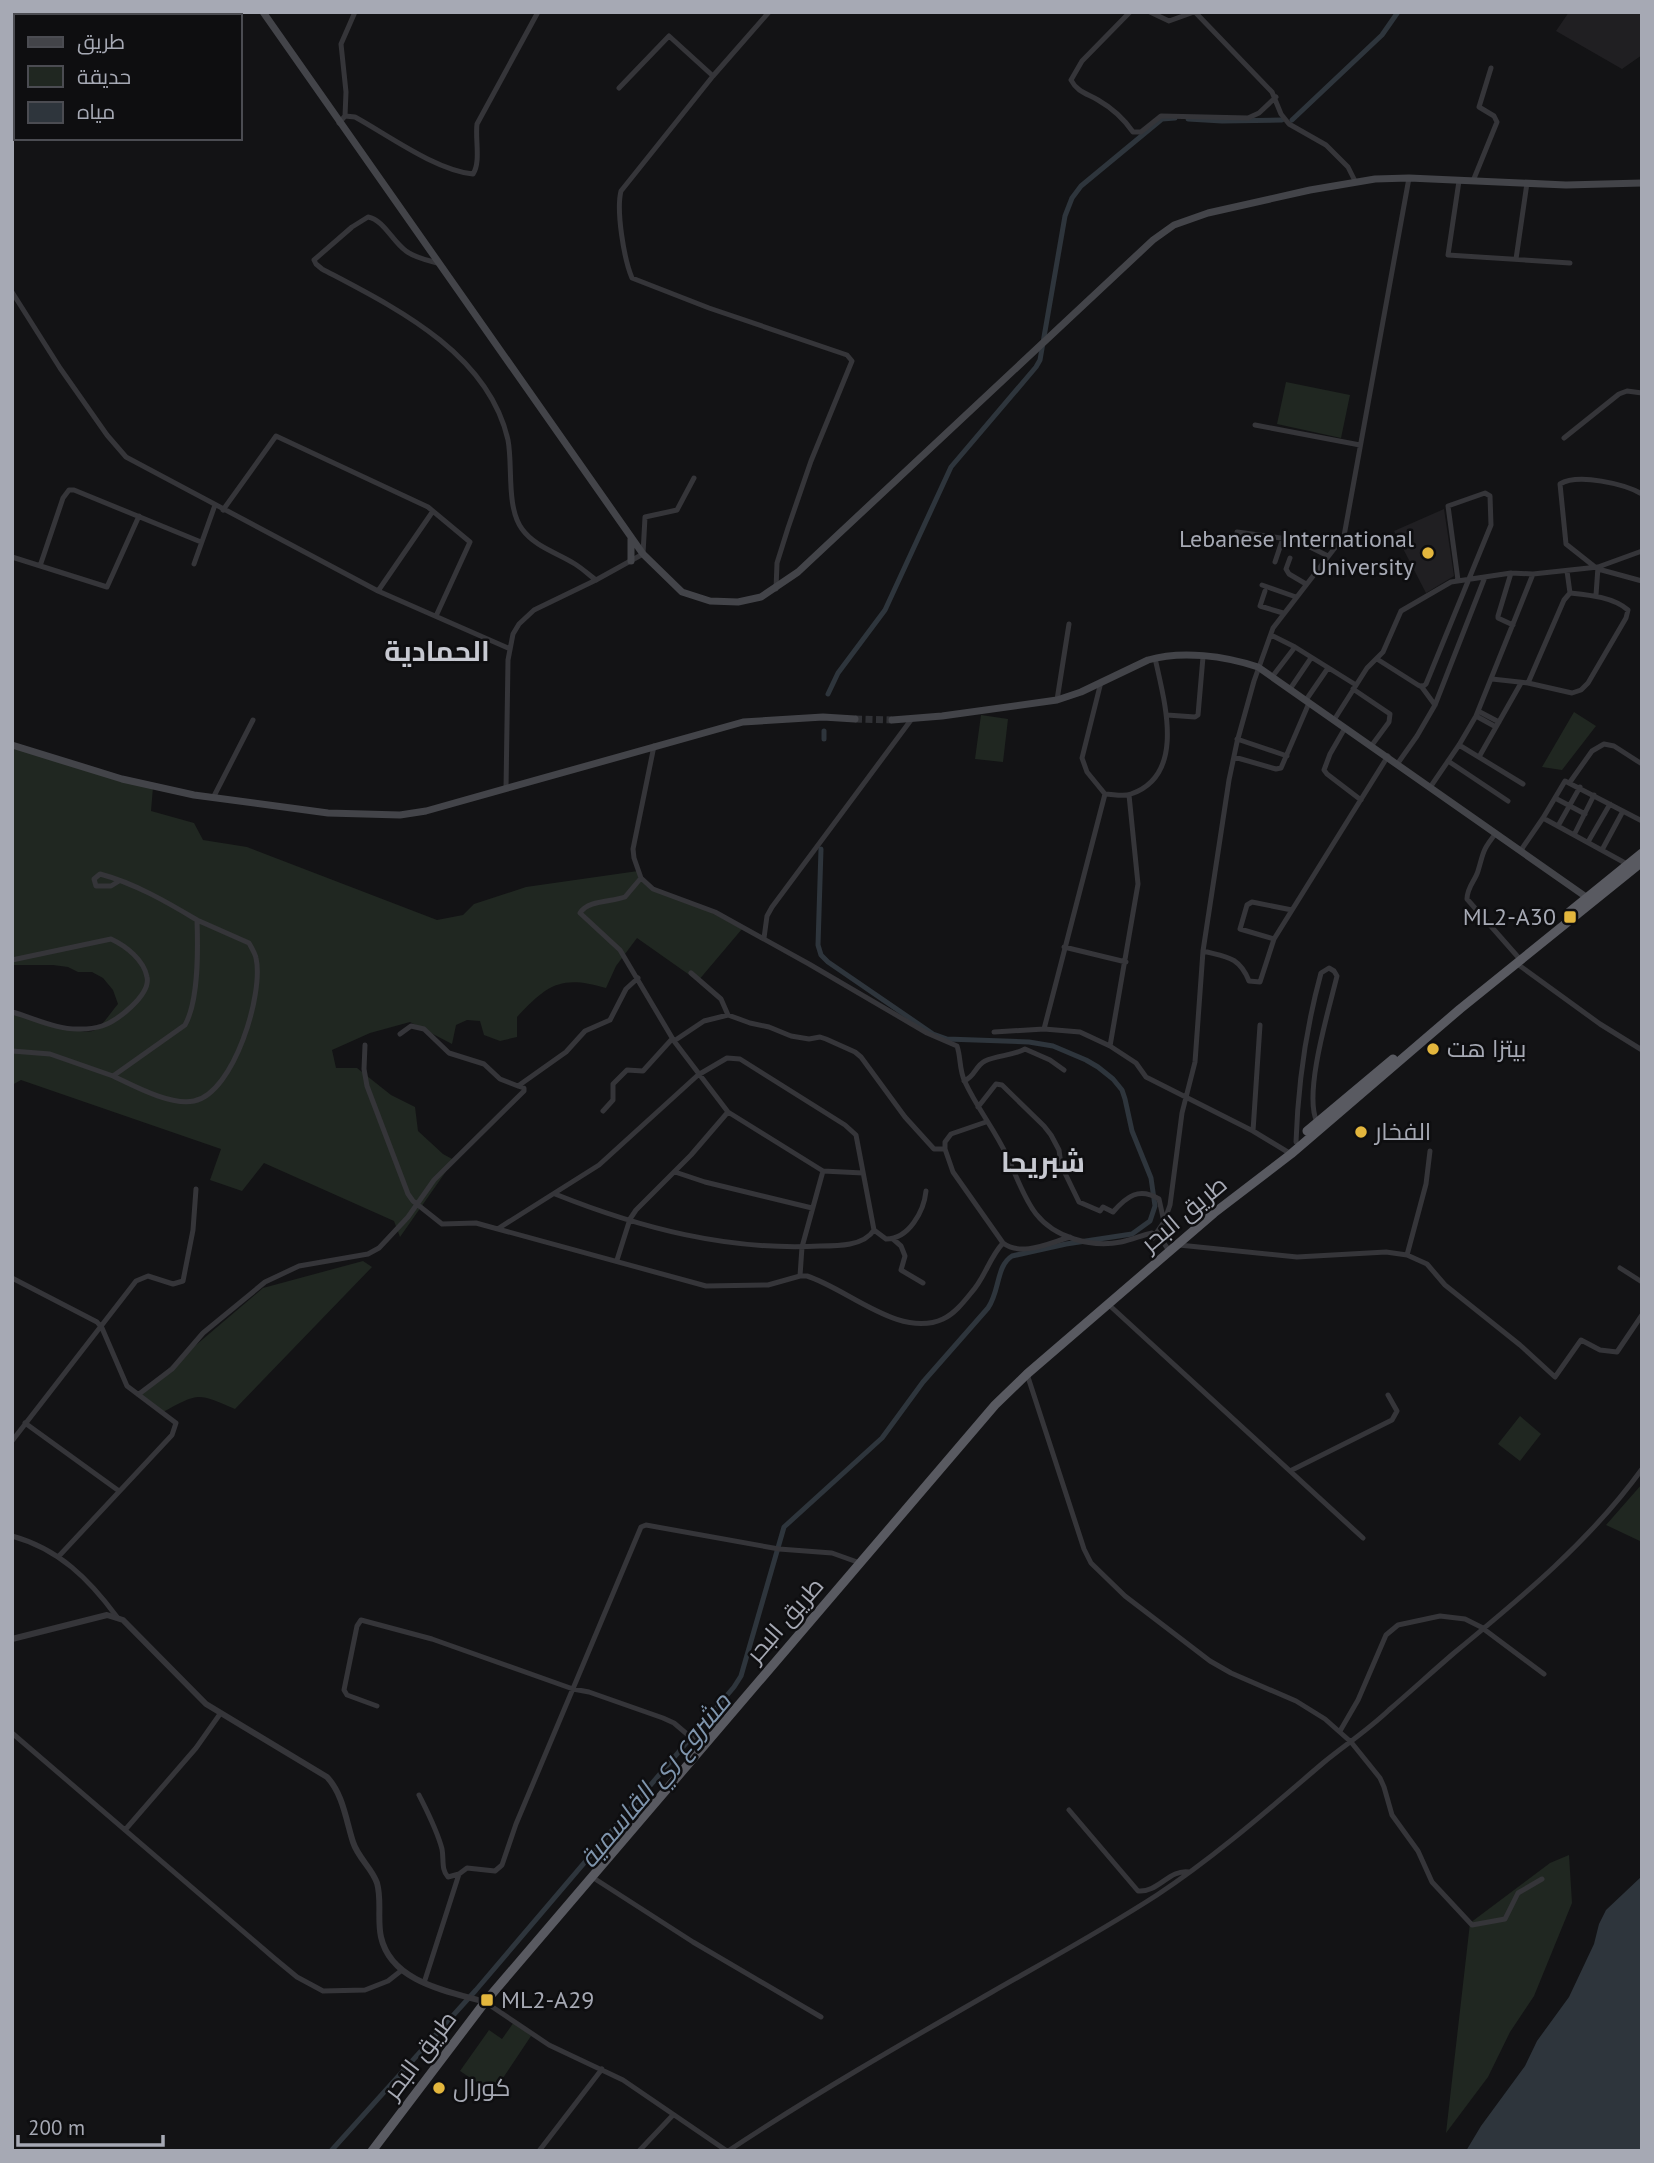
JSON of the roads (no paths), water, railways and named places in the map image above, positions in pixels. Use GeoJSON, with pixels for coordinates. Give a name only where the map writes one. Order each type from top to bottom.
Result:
{"type":"FeatureCollection","features":[{"type":"Feature","properties":{"kind":"highway","name":"طريق البحر"},"geometry":{"type":"LineString","coordinates":[[1289,1153],[1296,1142],[1642,853]]}},
{"type":"Feature","properties":{"kind":"highway","name":"طريق البحر"},"geometry":{"type":"LineString","coordinates":[[1589,899],[1642,862]]}},
{"type":"Feature","properties":{"kind":"highway","name":"طريق البحر"},"geometry":{"type":"LineString","coordinates":[[372,2151],[485,2002],[592,1877],[694,1741],[860,1563],[986,1415],[1027,1374],[1108,1304],[1167,1248],[1179,1245],[1278,1163],[1315,1127]]}},
{"type":"Feature","properties":{"kind":"main road"},"geometry":{"type":"LineString","coordinates":[[263,12],[342,119],[438,263],[643,554],[682,592],[709,601],[738,602],[761,597],[776,589],[838,537],[1042,342],[1166,229],[1208,213],[1355,181],[1409,178],[1527,183],[1642,183]]}},
{"type":"Feature","properties":{"kind":"main road"},"geometry":{"type":"LineString","coordinates":[[630,535],[631,561]]}},
{"type":"Feature","properties":{"kind":"main road"},"geometry":{"type":"LineString","coordinates":[[892,720],[911,720],[1057,700],[1155,658],[1203,657],[1258,667],[1373,745],[1589,899]]}},
{"type":"Feature","properties":{"kind":"main road"},"geometry":{"type":"LineString","coordinates":[[12,745],[122,779],[213,798],[328,813],[400,815],[426,811],[743,722],[823,717],[855,719]]}},
{"type":"Feature","properties":{"kind":"street"},"geometry":{"type":"LineString","coordinates":[[355,12],[341,44],[346,92],[342,119],[355,117],[417,153],[456,170],[473,174],[477,164],[477,124],[538,12]]}},
{"type":"Feature","properties":{"kind":"street"},"geometry":{"type":"LineString","coordinates":[[769,12],[625,185],[619,203],[630,274],[635,280],[851,357],[851,366],[811,461],[788,527],[775,572],[776,589]]}},
{"type":"Feature","properties":{"kind":"street"},"geometry":{"type":"LineString","coordinates":[[1130,12],[1082,61],[1070,80],[1075,87],[1121,117],[1136,133],[1161,116],[1248,118],[1259,113],[1276,97]]}},
{"type":"Feature","properties":{"kind":"street"},"geometry":{"type":"LineString","coordinates":[[1150,12],[1169,21],[1195,12],[1276,97],[1281,114],[1289,124],[1326,145],[1348,167],[1355,181]]}},
{"type":"Feature","properties":{"kind":"street"},"geometry":{"type":"LineString","coordinates":[[619,88],[669,36],[713,76]]}},
{"type":"Feature","properties":{"kind":"street"},"geometry":{"type":"LineString","coordinates":[[1473,181],[1497,122],[1494,116],[1479,107],[1491,68]]}},
{"type":"Feature","properties":{"kind":"street"},"geometry":{"type":"LineString","coordinates":[[1155,1236],[1164,1222],[1171,1199],[1182,1113],[1195,1062],[1203,951],[1237,739],[1258,667],[1273,628],[1344,536],[1409,178]]}},
{"type":"Feature","properties":{"kind":"street"},"geometry":{"type":"LineString","coordinates":[[1459,181],[1448,255],[1570,263]]}},
{"type":"Feature","properties":{"kind":"street"},"geometry":{"type":"LineString","coordinates":[[1516,259],[1527,183]]}},
{"type":"Feature","properties":{"kind":"street"},"geometry":{"type":"LineString","coordinates":[[438,263],[406,251],[380,223],[368,217],[314,260],[316,264],[398,312],[452,350],[486,391],[503,425],[508,441],[512,492],[519,524],[533,540],[574,563],[596,580]]}},
{"type":"Feature","properties":{"kind":"street"},"geometry":{"type":"LineString","coordinates":[[12,292],[60,368],[119,451],[132,461],[378,591],[508,648]]}},
{"type":"Feature","properties":{"kind":"street"},"geometry":{"type":"LineString","coordinates":[[1564,438],[1619,394],[1627,391],[1642,393]]}},
{"type":"Feature","properties":{"kind":"street"},"geometry":{"type":"LineString","coordinates":[[1255,425],[1360,445]]}},
{"type":"Feature","properties":{"kind":"street"},"geometry":{"type":"LineString","coordinates":[[223,510],[276,436],[433,510],[470,542],[436,616]]}},
{"type":"Feature","properties":{"kind":"street"},"geometry":{"type":"LineString","coordinates":[[506,789],[508,648],[519,624],[534,610],[643,554],[645,517],[677,510],[694,478]]}},
{"type":"Feature","properties":{"kind":"street"},"geometry":{"type":"LineString","coordinates":[[1642,494],[1600,481],[1566,481],[1560,484],[1566,544],[1597,568],[1642,581]]}},
{"type":"Feature","properties":{"kind":"street"},"geometry":{"type":"LineString","coordinates":[[40,566],[63,498],[69,490],[201,542]]}},
{"type":"Feature","properties":{"kind":"street"},"geometry":{"type":"LineString","coordinates":[[1421,686],[1426,684],[1492,521],[1490,496],[1485,493],[1448,506],[1458,580]]}},
{"type":"Feature","properties":{"kind":"street"},"geometry":{"type":"LineString","coordinates":[[194,564],[215,505]]}},
{"type":"Feature","properties":{"kind":"street"},"geometry":{"type":"LineString","coordinates":[[378,591],[433,510]]}},
{"type":"Feature","properties":{"kind":"street"},"geometry":{"type":"LineString","coordinates":[[12,557],[107,587],[139,516]]}},
{"type":"Feature","properties":{"kind":"street"},"geometry":{"type":"LineString","coordinates":[[1237,532],[1296,540],[1328,556]]}},
{"type":"Feature","properties":{"kind":"street"},"geometry":{"type":"LineString","coordinates":[[1275,562],[1283,538]]}},
{"type":"Feature","properties":{"kind":"street"},"geometry":{"type":"LineString","coordinates":[[1334,720],[1367,667],[1383,652],[1401,611],[1458,580],[1511,573],[1533,574],[1597,568],[1642,551]]}},
{"type":"Feature","properties":{"kind":"street"},"geometry":{"type":"LineString","coordinates":[[1290,558],[1286,569],[1289,574],[1306,584]]}},
{"type":"Feature","properties":{"kind":"street"},"geometry":{"type":"LineString","coordinates":[[1595,596],[1597,568]]}},
{"type":"Feature","properties":{"kind":"street"},"geometry":{"type":"LineString","coordinates":[[1528,683],[1564,600],[1570,593],[1567,571]]}},
{"type":"Feature","properties":{"kind":"street"},"geometry":{"type":"LineString","coordinates":[[1511,573],[1498,618],[1513,625]]}},
{"type":"Feature","properties":{"kind":"street"},"geometry":{"type":"LineString","coordinates":[[1431,786],[1477,713],[1533,574]]}},
{"type":"Feature","properties":{"kind":"street"},"geometry":{"type":"LineString","coordinates":[[1398,763],[1418,736],[1435,705],[1485,577]]}},
{"type":"Feature","properties":{"kind":"street"},"geometry":{"type":"LineString","coordinates":[[1283,613],[1260,606],[1264,588],[1296,597]]}},
{"type":"Feature","properties":{"kind":"street"},"geometry":{"type":"LineString","coordinates":[[1492,679],[1528,683],[1572,693],[1581,690],[1588,683],[1628,614],[1627,608],[1595,596],[1570,593]]}},
{"type":"Feature","properties":{"kind":"street"},"geometry":{"type":"LineString","coordinates":[[1057,700],[1069,624]]}},
{"type":"Feature","properties":{"kind":"street"},"geometry":{"type":"LineString","coordinates":[[1271,635],[1328,668],[1390,714],[1389,722],[1373,745]]}},
{"type":"Feature","properties":{"kind":"street"},"geometry":{"type":"LineString","coordinates":[[1272,677],[1295,647]]}},
{"type":"Feature","properties":{"kind":"street"},"geometry":{"type":"LineString","coordinates":[[1167,715],[1198,715],[1203,657]]}},
{"type":"Feature","properties":{"kind":"street"},"geometry":{"type":"LineString","coordinates":[[1101,682],[1082,758],[1087,772],[1105,793],[1129,795],[1150,785],[1158,775],[1167,745],[1167,715],[1155,658]]}},
{"type":"Feature","properties":{"kind":"street"},"geometry":{"type":"LineString","coordinates":[[1290,690],[1311,659]]}},
{"type":"Feature","properties":{"kind":"street"},"geometry":{"type":"LineString","coordinates":[[1377,659],[1421,686],[1435,705]]}},
{"type":"Feature","properties":{"kind":"street"},"geometry":{"type":"LineString","coordinates":[[1234,757],[1276,769],[1281,768],[1307,702],[1328,668]]}},
{"type":"Feature","properties":{"kind":"street"},"geometry":{"type":"LineString","coordinates":[[1479,757],[1521,683]]}},
{"type":"Feature","properties":{"kind":"street"},"geometry":{"type":"LineString","coordinates":[[1477,713],[1497,724]]}},
{"type":"Feature","properties":{"kind":"street"},"geometry":{"type":"LineString","coordinates":[[213,798],[253,720]]}},
{"type":"Feature","properties":{"kind":"street"},"geometry":{"type":"LineString","coordinates":[[764,939],[767,916],[772,907],[911,720]]}},
{"type":"Feature","properties":{"kind":"street"},"geometry":{"type":"LineString","coordinates":[[1345,728],[1324,769],[1327,775],[1361,800]]}},
{"type":"Feature","properties":{"kind":"street"},"geometry":{"type":"LineString","coordinates":[[1237,739],[1287,756]]}},
{"type":"Feature","properties":{"kind":"street"},"geometry":{"type":"LineString","coordinates":[[1570,782],[1592,751],[1604,744],[1614,746],[1642,764]]}},
{"type":"Feature","properties":{"kind":"street"},"geometry":{"type":"LineString","coordinates":[[1459,745],[1522,784]]}},
{"type":"Feature","properties":{"kind":"street"},"geometry":{"type":"LineString","coordinates":[[654,746],[634,849],[640,878],[653,889],[715,912],[890,1013],[957,1046],[964,1081],[1005,1152],[1037,1217],[1051,1229],[1082,1241],[1121,1242],[1155,1236],[1167,1248]]}},
{"type":"Feature","properties":{"kind":"street"},"geometry":{"type":"LineString","coordinates":[[1203,951],[1234,959],[1242,965],[1249,981],[1260,982],[1274,939],[1388,756]]}},
{"type":"Feature","properties":{"kind":"street"},"geometry":{"type":"LineString","coordinates":[[1448,761],[1508,801]]}},
{"type":"Feature","properties":{"kind":"street"},"geometry":{"type":"LineString","coordinates":[[1521,850],[1544,818],[1563,781],[1580,787],[1642,821]]}},
{"type":"Feature","properties":{"kind":"street"},"geometry":{"type":"LineString","coordinates":[[1558,826],[1580,787]]}},
{"type":"Feature","properties":{"kind":"street"},"geometry":{"type":"LineString","coordinates":[[1044,1029],[1105,793]]}},
{"type":"Feature","properties":{"kind":"street"},"geometry":{"type":"LineString","coordinates":[[1110,1046],[1139,884],[1129,795]]}},
{"type":"Feature","properties":{"kind":"street"},"geometry":{"type":"LineString","coordinates":[[1574,835],[1594,795]]}},
{"type":"Feature","properties":{"kind":"street"},"geometry":{"type":"LineString","coordinates":[[1555,798],[1585,814]]}},
{"type":"Feature","properties":{"kind":"street"},"geometry":{"type":"LineString","coordinates":[[1588,842],[1610,804]]}},
{"type":"Feature","properties":{"kind":"street"},"geometry":{"type":"LineString","coordinates":[[1602,850],[1623,811]]}},
{"type":"Feature","properties":{"kind":"street"},"geometry":{"type":"LineString","coordinates":[[1544,818],[1627,864]]}},
{"type":"Feature","properties":{"kind":"street"},"geometry":{"type":"LineString","coordinates":[[1496,833],[1481,854],[1478,872],[1467,899],[1517,960],[1600,1024],[1642,1051]]}},
{"type":"Feature","properties":{"kind":"street"},"geometry":{"type":"LineString","coordinates":[[640,878],[625,897],[584,907],[580,913],[620,950],[673,1040],[698,1075],[728,1112],[823,1171],[863,1172]]}},
{"type":"Feature","properties":{"kind":"street"},"geometry":{"type":"LineString","coordinates":[[12,1051],[50,1054],[179,1102],[209,1096],[236,1055],[246,1036],[256,980],[256,958],[249,943],[119,881]]}},
{"type":"Feature","properties":{"kind":"street"},"geometry":{"type":"LineString","coordinates":[[1274,939],[1240,929],[1247,905],[1252,902],[1292,910]]}},
{"type":"Feature","properties":{"kind":"street"},"geometry":{"type":"LineString","coordinates":[[113,1076],[185,1025],[192,1013],[195,999],[197,920]]}},
{"type":"Feature","properties":{"kind":"street"},"geometry":{"type":"LineString","coordinates":[[12,960],[111,939],[125,946],[140,963],[148,979],[145,991],[126,1012],[102,1026],[79,1029],[62,1027],[12,1012]]}},
{"type":"Feature","properties":{"kind":"street"},"geometry":{"type":"LineString","coordinates":[[1064,947],[1126,962]]}},
{"type":"Feature","properties":{"kind":"street"},"geometry":{"type":"LineString","coordinates":[[1296,1142],[1306,1039],[1321,973],[1329,968],[1335,971],[1337,976],[1321,1042],[1312,1110],[1315,1127]]}},
{"type":"Feature","properties":{"kind":"street"},"geometry":{"type":"LineString","coordinates":[[691,973],[721,999],[728,1015]]}},
{"type":"Feature","properties":{"kind":"street"},"geometry":{"type":"LineString","coordinates":[[519,1086],[566,1052],[585,1031],[610,1020],[626,989],[638,978]]}},
{"type":"Feature","properties":{"kind":"street"},"geometry":{"type":"LineString","coordinates":[[603,1111],[613,1100],[614,1084],[629,1069],[643,1071],[673,1040],[704,1021],[728,1015],[796,1037],[826,1038],[855,1052],[931,1147],[945,1149]]}},
{"type":"Feature","properties":{"kind":"street"},"geometry":{"type":"LineString","coordinates":[[1253,1131],[1260,1025]]}},
{"type":"Feature","properties":{"kind":"street"},"geometry":{"type":"LineString","coordinates":[[138,1394],[172,1369],[202,1333],[265,1282],[299,1266],[368,1254],[379,1248],[394,1234],[434,1180],[525,1090],[500,1079],[484,1064],[449,1053],[424,1029],[411,1026],[400,1034]]}},
{"type":"Feature","properties":{"kind":"street"},"geometry":{"type":"LineString","coordinates":[[994,1032],[1044,1029],[1080,1032],[1110,1046],[1136,1063],[1146,1077],[1253,1131],[1289,1153]]}},
{"type":"Feature","properties":{"kind":"street"},"geometry":{"type":"LineString","coordinates":[[1306,1039],[1321,1042]]}},
{"type":"Feature","properties":{"kind":"street"},"geometry":{"type":"LineString","coordinates":[[365,1045],[364,1069],[367,1086],[408,1194],[416,1204],[429,1211],[442,1224],[476,1223],[499,1228],[706,1286],[768,1285],[800,1276],[815,1279],[896,1321],[933,1323],[945,1318],[972,1293],[1003,1243]]}},
{"type":"Feature","properties":{"kind":"street"},"geometry":{"type":"LineString","coordinates":[[964,1081],[972,1077],[982,1063],[993,1058],[1014,1055],[1025,1049],[1049,1059],[1064,1070]]}},
{"type":"Feature","properties":{"kind":"street"},"geometry":{"type":"LineString","coordinates":[[499,1228],[599,1165],[698,1075],[727,1058],[740,1059],[856,1135],[874,1230],[886,1239],[892,1238],[920,1216],[926,1191]]}},
{"type":"Feature","properties":{"kind":"street"},"geometry":{"type":"LineString","coordinates":[[978,1107],[996,1084],[1007,1089],[1051,1135],[1059,1150],[1063,1169],[1081,1204],[1100,1211],[1103,1208],[1113,1212],[1136,1193],[1155,1197],[1164,1222]]}},
{"type":"Feature","properties":{"kind":"street"},"geometry":{"type":"LineString","coordinates":[[1297,1111],[1312,1110]]}},
{"type":"Feature","properties":{"kind":"street"},"geometry":{"type":"LineString","coordinates":[[617,1260],[630,1219],[636,1209],[675,1172],[728,1112]]}},
{"type":"Feature","properties":{"kind":"street"},"geometry":{"type":"LineString","coordinates":[[986,1122],[951,1134],[945,1142],[945,1149],[953,1172],[1003,1243],[1015,1250],[1021,1250],[1070,1237]]}},
{"type":"Feature","properties":{"kind":"street"},"geometry":{"type":"LineString","coordinates":[[1407,1255],[1426,1184],[1430,1151]]}},
{"type":"Feature","properties":{"kind":"street"},"geometry":{"type":"LineString","coordinates":[[800,1276],[802,1247],[823,1171]]}},
{"type":"Feature","properties":{"kind":"street"},"geometry":{"type":"LineString","coordinates":[[675,1172],[812,1208]]}},
{"type":"Feature","properties":{"kind":"street"},"geometry":{"type":"LineString","coordinates":[[12,1441],[136,1281],[148,1276],[173,1284],[183,1280],[193,1230],[196,1189]]}},
{"type":"Feature","properties":{"kind":"street"},"geometry":{"type":"LineString","coordinates":[[555,1194],[630,1219],[710,1241],[764,1247],[832,1246],[864,1240],[874,1230]]}},
{"type":"Feature","properties":{"kind":"street"},"geometry":{"type":"LineString","coordinates":[[892,1238],[901,1246],[905,1256],[901,1270],[923,1283]]}},
{"type":"Feature","properties":{"kind":"street"},"geometry":{"type":"LineString","coordinates":[[1179,1245],[1297,1256],[1386,1252],[1407,1255],[1427,1264],[1444,1285],[1520,1345],[1555,1377],[1581,1340],[1600,1350],[1617,1352],[1642,1315]]}},
{"type":"Feature","properties":{"kind":"street"},"geometry":{"type":"LineString","coordinates":[[1620,1268],[1642,1282]]}},
{"type":"Feature","properties":{"kind":"street"},"geometry":{"type":"LineString","coordinates":[[12,1278],[79,1311],[102,1328],[125,1382],[173,1419],[177,1427],[59,1556]]}},
{"type":"Feature","properties":{"kind":"street"},"geometry":{"type":"LineString","coordinates":[[1108,1304],[1363,1538]]}},
{"type":"Feature","properties":{"kind":"street"},"geometry":{"type":"LineString","coordinates":[[1027,1374],[1081,1541],[1091,1563],[1125,1596],[1210,1661],[1296,1701],[1340,1731],[1382,1783],[1392,1815],[1418,1851],[1432,1882],[1472,1925],[1504,1919],[1518,1893],[1542,1879]]}},
{"type":"Feature","properties":{"kind":"street"},"geometry":{"type":"LineString","coordinates":[[1290,1471],[1392,1420],[1397,1411],[1388,1395]]}},
{"type":"Feature","properties":{"kind":"street"},"geometry":{"type":"LineString","coordinates":[[25,1423],[119,1491]]}},
{"type":"Feature","properties":{"kind":"street"},"geometry":{"type":"LineString","coordinates":[[12,1536],[59,1556],[206,1704],[327,1777],[339,1797],[356,1851],[377,1884],[383,1943],[402,1970],[424,1983],[485,2002],[549,2045],[624,2080],[729,2150],[872,2061],[1099,1931],[1189,1872],[1271,1810],[1369,1729],[1582,1542],[1642,1469]]}},
{"type":"Feature","properties":{"kind":"street"},"geometry":{"type":"LineString","coordinates":[[419,1795],[434,1826],[442,1851],[444,1872],[448,1877],[467,1868],[495,1871],[502,1865],[516,1824],[643,1525],[779,1549],[832,1553],[860,1563]]}},
{"type":"Feature","properties":{"kind":"street"},"geometry":{"type":"LineString","coordinates":[[12,1639],[99,1616],[117,1617]]}},
{"type":"Feature","properties":{"kind":"street"},"geometry":{"type":"LineString","coordinates":[[1340,1731],[1386,1635],[1393,1627],[1428,1618],[1458,1616],[1484,1629],[1544,1674]]}},
{"type":"Feature","properties":{"kind":"street"},"geometry":{"type":"LineString","coordinates":[[377,1706],[347,1695],[344,1690],[357,1626],[361,1620],[432,1639],[573,1689],[578,1688],[663,1717],[694,1741]]}},
{"type":"Feature","properties":{"kind":"street"},"geometry":{"type":"LineString","coordinates":[[125,1830],[196,1748],[220,1714]]}},
{"type":"Feature","properties":{"kind":"street"},"geometry":{"type":"LineString","coordinates":[[12,1733],[311,1986],[323,1991],[365,1990],[388,1981],[402,1970]]}},
{"type":"Feature","properties":{"kind":"street"},"geometry":{"type":"LineString","coordinates":[[1069,1810],[1138,1891],[1148,1891],[1179,1871],[1189,1872]]}},
{"type":"Feature","properties":{"kind":"street"},"geometry":{"type":"LineString","coordinates":[[424,1983],[459,1874]]}},
{"type":"Feature","properties":{"kind":"street"},"geometry":{"type":"LineString","coordinates":[[592,1877],[693,1942],[821,2017]]}},
{"type":"Feature","properties":{"kind":"street"},"geometry":{"type":"LineString","coordinates":[[539,2151],[602,2069]]}},
{"type":"Feature","properties":{"kind":"street"},"geometry":{"type":"LineString","coordinates":[[639,2151],[673,2115]]}},
{"type":"Feature","properties":{"kind":"water"},"geometry":{"type":"Polygon","coordinates":[[[1642,1876],[1642,2151],[1466,2151],[1525,2066],[1537,2041],[1569,1997],[1594,1944],[1606,1910],[1642,1876]]]}},
{"type":"Feature","properties":{"kind":"waterway","name":"مشروع ري القاسمية"},"geometry":{"type":"LineString","coordinates":[[1292,120],[1382,35],[1398,12]]}},
{"type":"Feature","properties":{"kind":"waterway","name":"مشروع ري القاسمية"},"geometry":{"type":"LineString","coordinates":[[828,694],[838,673],[885,610],[951,467],[1040,360],[1065,216],[1072,198],[1081,186],[1162,119],[1175,118]]}},
{"type":"Feature","properties":{"kind":"waterway","name":"مشروع ري القاسمية"},"geometry":{"type":"LineString","coordinates":[[1188,119],[1282,120]]}},
{"type":"Feature","properties":{"kind":"waterway","name":"مشروع ري القاسمية"},"geometry":{"type":"LineString","coordinates":[[824,731],[824,739]]}},
{"type":"Feature","properties":{"kind":"waterway","name":"مشروع ري القاسمية"},"geometry":{"type":"LineString","coordinates":[[331,2151],[476,1990],[734,1687],[741,1676],[784,1527],[882,1438],[923,1382],[988,1308],[1007,1260],[1012,1256],[1066,1244],[1132,1234],[1150,1221],[1155,1206],[1151,1178],[1132,1131],[1122,1090],[1113,1079],[1086,1060],[1053,1046],[1029,1042],[947,1039],[933,1034],[821,955],[818,945],[821,849]]}},
{"type":"Feature","properties":{"kind":"tunnel"},"geometry":{"type":"LineString","coordinates":[[855,719],[892,720]]}},
{"type":"Feature","properties":{"kind":"place","name":"Lebanese International University"},"geometry":{"type":"Point","coordinates":[1428,553]}},
{"type":"Feature","properties":{"kind":"place","name":"ML2-A30"},"geometry":{"type":"Point","coordinates":[1570,917]}},
{"type":"Feature","properties":{"kind":"place","name":"بيتزا هت"},"geometry":{"type":"Point","coordinates":[1433,1049]}},
{"type":"Feature","properties":{"kind":"place","name":"الفخار"},"geometry":{"type":"Point","coordinates":[1361,1132]}},
{"type":"Feature","properties":{"kind":"place","name":"ML2-A29"},"geometry":{"type":"Point","coordinates":[487,2000]}},
{"type":"Feature","properties":{"kind":"place","name":"كورال"},"geometry":{"type":"Point","coordinates":[439,2088]}},
{"type":"Feature","properties":{"kind":"district","name":"الحمادية"},"geometry":{"type":"Point","coordinates":[437,651]}},
{"type":"Feature","properties":{"kind":"district","name":"شبريحا"},"geometry":{"type":"Point","coordinates":[1043,1162]}}]}
